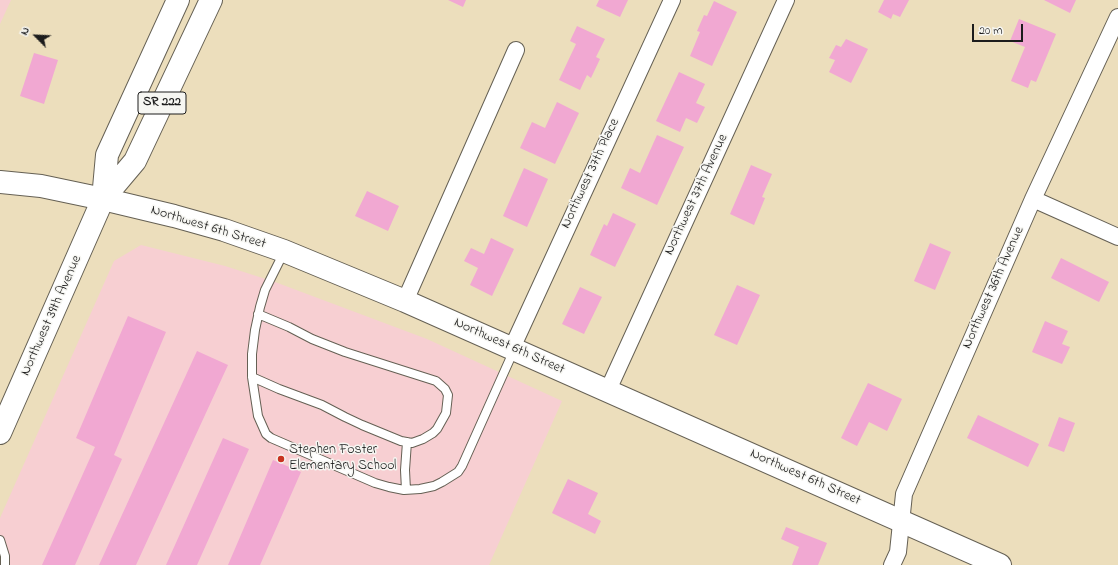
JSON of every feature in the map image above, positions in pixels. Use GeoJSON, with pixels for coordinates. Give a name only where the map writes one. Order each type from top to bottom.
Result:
{"type":"FeatureCollection","features":[{"type":"Feature","properties":{"kind":"main road","name":"Northwest 39th Avenue"},"geometry":{"type":"LineString","coordinates":[[103,199],[107,155],[178,0]]}},
{"type":"Feature","properties":{"kind":"main road","name":"Northwest 39th Avenue"},"geometry":{"type":"LineString","coordinates":[[0,433],[103,199],[135,161],[211,0]]}},
{"type":"Feature","properties":{"kind":"main road","name":"Northwest 6th Street"},"geometry":{"type":"LineString","coordinates":[[0,182],[41,186],[174,216],[224,230],[284,251],[513,348],[1000,565]]}},
{"type":"Feature","properties":{"kind":"street","name":"Northwest 37th Place"},"geometry":{"type":"LineString","coordinates":[[513,348],[672,0]]}},
{"type":"Feature","properties":{"kind":"street","name":"Northwest 37th Avenue"},"geometry":{"type":"LineString","coordinates":[[608,390],[786,0]]}},
{"type":"Feature","properties":{"kind":"street","name":"Northwest 36th Avenue"},"geometry":{"type":"LineString","coordinates":[[892,565],[898,552],[904,494],[1033,199],[1118,17]]}},
{"type":"Feature","properties":{"kind":"street"},"geometry":{"type":"LineString","coordinates":[[405,301],[516,50]]}},
{"type":"Feature","properties":{"kind":"street"},"geometry":{"type":"LineString","coordinates":[[1033,199],[1118,237]]}},
{"type":"Feature","properties":{"kind":"lane"},"geometry":{"type":"LineString","coordinates":[[284,251],[265,290],[258,314],[252,354],[252,377],[258,416],[266,434],[271,438],[375,483],[406,490],[420,489],[438,484],[458,472],[462,466],[513,348]]}},
{"type":"Feature","properties":{"kind":"lane"},"geometry":{"type":"LineString","coordinates":[[252,377],[322,405],[362,425],[412,444],[433,433],[446,413],[448,395],[445,389],[436,381],[345,352],[312,339],[289,327],[258,314]]}},
{"type":"Feature","properties":{"kind":"lane"},"geometry":{"type":"LineString","coordinates":[[406,490],[407,442]]}},
{"type":"Feature","properties":{"kind":"lane"},"geometry":{"type":"LineString","coordinates":[[0,540],[5,556],[5,565]]}},
{"type":"Feature","properties":{"kind":"shaded area"},"geometry":{"type":"Polygon","coordinates":[[[0,0],[11,0],[0,24],[0,0]]]}},
{"type":"Feature","properties":{"kind":"shaded area","name":"Stephen Foster Elementary School"},"geometry":{"type":"Polygon","coordinates":[[[141,245],[225,266],[275,282],[427,339],[562,401],[489,565],[0,565],[0,518],[114,261],[141,245]]]}},
{"type":"Feature","properties":{"kind":"building"},"geometry":{"type":"Polygon","coordinates":[[[448,0],[466,0],[463,7],[448,0]]]}},
{"type":"Feature","properties":{"kind":"building"},"geometry":{"type":"Polygon","coordinates":[[[599,0],[628,0],[620,17],[596,6],[599,0]]]}},
{"type":"Feature","properties":{"kind":"building"},"geometry":{"type":"Polygon","coordinates":[[[884,0],[909,0],[900,17],[893,14],[891,19],[878,12],[884,0]]]}},
{"type":"Feature","properties":{"kind":"building"},"geometry":{"type":"Polygon","coordinates":[[[1044,0],[1076,0],[1070,13],[1044,0]]]}},
{"type":"Feature","properties":{"kind":"building"},"geometry":{"type":"Polygon","coordinates":[[[714,1],[737,12],[712,66],[690,56],[700,32],[697,31],[704,15],[707,16],[714,1]]]}},
{"type":"Feature","properties":{"kind":"building"},"geometry":{"type":"Polygon","coordinates":[[[1019,19],[1056,34],[1036,82],[1031,80],[1028,88],[1011,81],[1025,47],[1010,41],[1019,19]]]}},
{"type":"Feature","properties":{"kind":"building"},"geometry":{"type":"Polygon","coordinates":[[[577,26],[605,39],[596,57],[600,59],[591,78],[587,75],[580,90],[559,80],[576,44],[570,41],[577,26]]]}},
{"type":"Feature","properties":{"kind":"building"},"geometry":{"type":"Polygon","coordinates":[[[846,39],[868,49],[851,83],[829,72],[835,60],[829,58],[836,45],[841,47],[846,39]]]}},
{"type":"Feature","properties":{"kind":"building"},"geometry":{"type":"Polygon","coordinates":[[[34,53],[58,60],[44,104],[20,96],[34,53]]]}},
{"type":"Feature","properties":{"kind":"building"},"geometry":{"type":"Polygon","coordinates":[[[679,72],[705,84],[696,103],[705,107],[697,123],[686,118],[680,132],[656,121],[679,72]]]}},
{"type":"Feature","properties":{"kind":"building"},"geometry":{"type":"Polygon","coordinates":[[[557,102],[579,113],[555,164],[520,148],[532,122],[545,128],[557,102]]]}},
{"type":"Feature","properties":{"kind":"building"},"geometry":{"type":"Polygon","coordinates":[[[657,135],[684,147],[657,205],[621,188],[630,168],[640,173],[657,135]]]}},
{"type":"Feature","properties":{"kind":"building"},"geometry":{"type":"Polygon","coordinates":[[[751,165],[772,174],[762,197],[765,198],[754,225],[730,214],[751,165]]]}},
{"type":"Feature","properties":{"kind":"building"},"geometry":{"type":"Polygon","coordinates":[[[524,168],[548,179],[527,227],[503,216],[524,168]]]}},
{"type":"Feature","properties":{"kind":"building"},"geometry":{"type":"Polygon","coordinates":[[[367,191],[399,206],[388,231],[355,216],[367,191]]]}},
{"type":"Feature","properties":{"kind":"building"},"geometry":{"type":"Polygon","coordinates":[[[613,213],[636,224],[615,267],[590,255],[604,224],[607,226],[613,213]]]}},
{"type":"Feature","properties":{"kind":"building"},"geometry":{"type":"Polygon","coordinates":[[[491,238],[514,249],[492,296],[470,285],[478,268],[464,261],[471,248],[484,254],[491,238]]]}},
{"type":"Feature","properties":{"kind":"building"},"geometry":{"type":"Polygon","coordinates":[[[930,243],[951,252],[935,290],[914,281],[930,243]]]}},
{"type":"Feature","properties":{"kind":"building"},"geometry":{"type":"Polygon","coordinates":[[[1061,258],[1109,282],[1099,302],[1051,278],[1061,258]]]}},
{"type":"Feature","properties":{"kind":"building"},"geometry":{"type":"Polygon","coordinates":[[[737,285],[760,295],[737,345],[714,335],[737,285]]]}},
{"type":"Feature","properties":{"kind":"building"},"geometry":{"type":"Polygon","coordinates":[[[580,287],[602,297],[584,334],[562,324],[580,287]]]}},
{"type":"Feature","properties":{"kind":"building"},"geometry":{"type":"Polygon","coordinates":[[[128,316],[166,332],[114,455],[122,459],[75,565],[42,565],[95,447],[76,438],[128,316]]]}},
{"type":"Feature","properties":{"kind":"building"},"geometry":{"type":"Polygon","coordinates":[[[1045,321],[1068,331],[1062,344],[1070,347],[1062,364],[1032,352],[1045,321]]]}},
{"type":"Feature","properties":{"kind":"building"},"geometry":{"type":"Polygon","coordinates":[[[197,351],[228,365],[136,565],[99,565],[197,351]]]}},
{"type":"Feature","properties":{"kind":"building"},"geometry":{"type":"Polygon","coordinates":[[[868,383],[902,399],[887,431],[869,422],[857,446],[841,438],[868,383]]]}},
{"type":"Feature","properties":{"kind":"building"},"geometry":{"type":"Polygon","coordinates":[[[978,415],[1039,444],[1028,467],[967,438],[978,415]]]}},
{"type":"Feature","properties":{"kind":"building"},"geometry":{"type":"Polygon","coordinates":[[[1059,417],[1075,423],[1064,452],[1048,446],[1059,417]]]}},
{"type":"Feature","properties":{"kind":"building"},"geometry":{"type":"Polygon","coordinates":[[[223,438],[249,449],[197,565],[166,565],[223,438]]]}},
{"type":"Feature","properties":{"kind":"building"},"geometry":{"type":"Polygon","coordinates":[[[273,460],[301,472],[260,565],[228,565],[273,460]]]}},
{"type":"Feature","properties":{"kind":"building"},"geometry":{"type":"Polygon","coordinates":[[[568,479],[598,493],[588,514],[601,521],[595,534],[552,513],[568,479]]]}},
{"type":"Feature","properties":{"kind":"building"},"geometry":{"type":"Polygon","coordinates":[[[786,527],[827,543],[818,565],[792,565],[799,547],[781,539],[786,527]]]}},
{"type":"Feature","properties":{"kind":"place","name":"Stephen Foster Elementary School"},"geometry":{"type":"Point","coordinates":[281,459]}}]}
